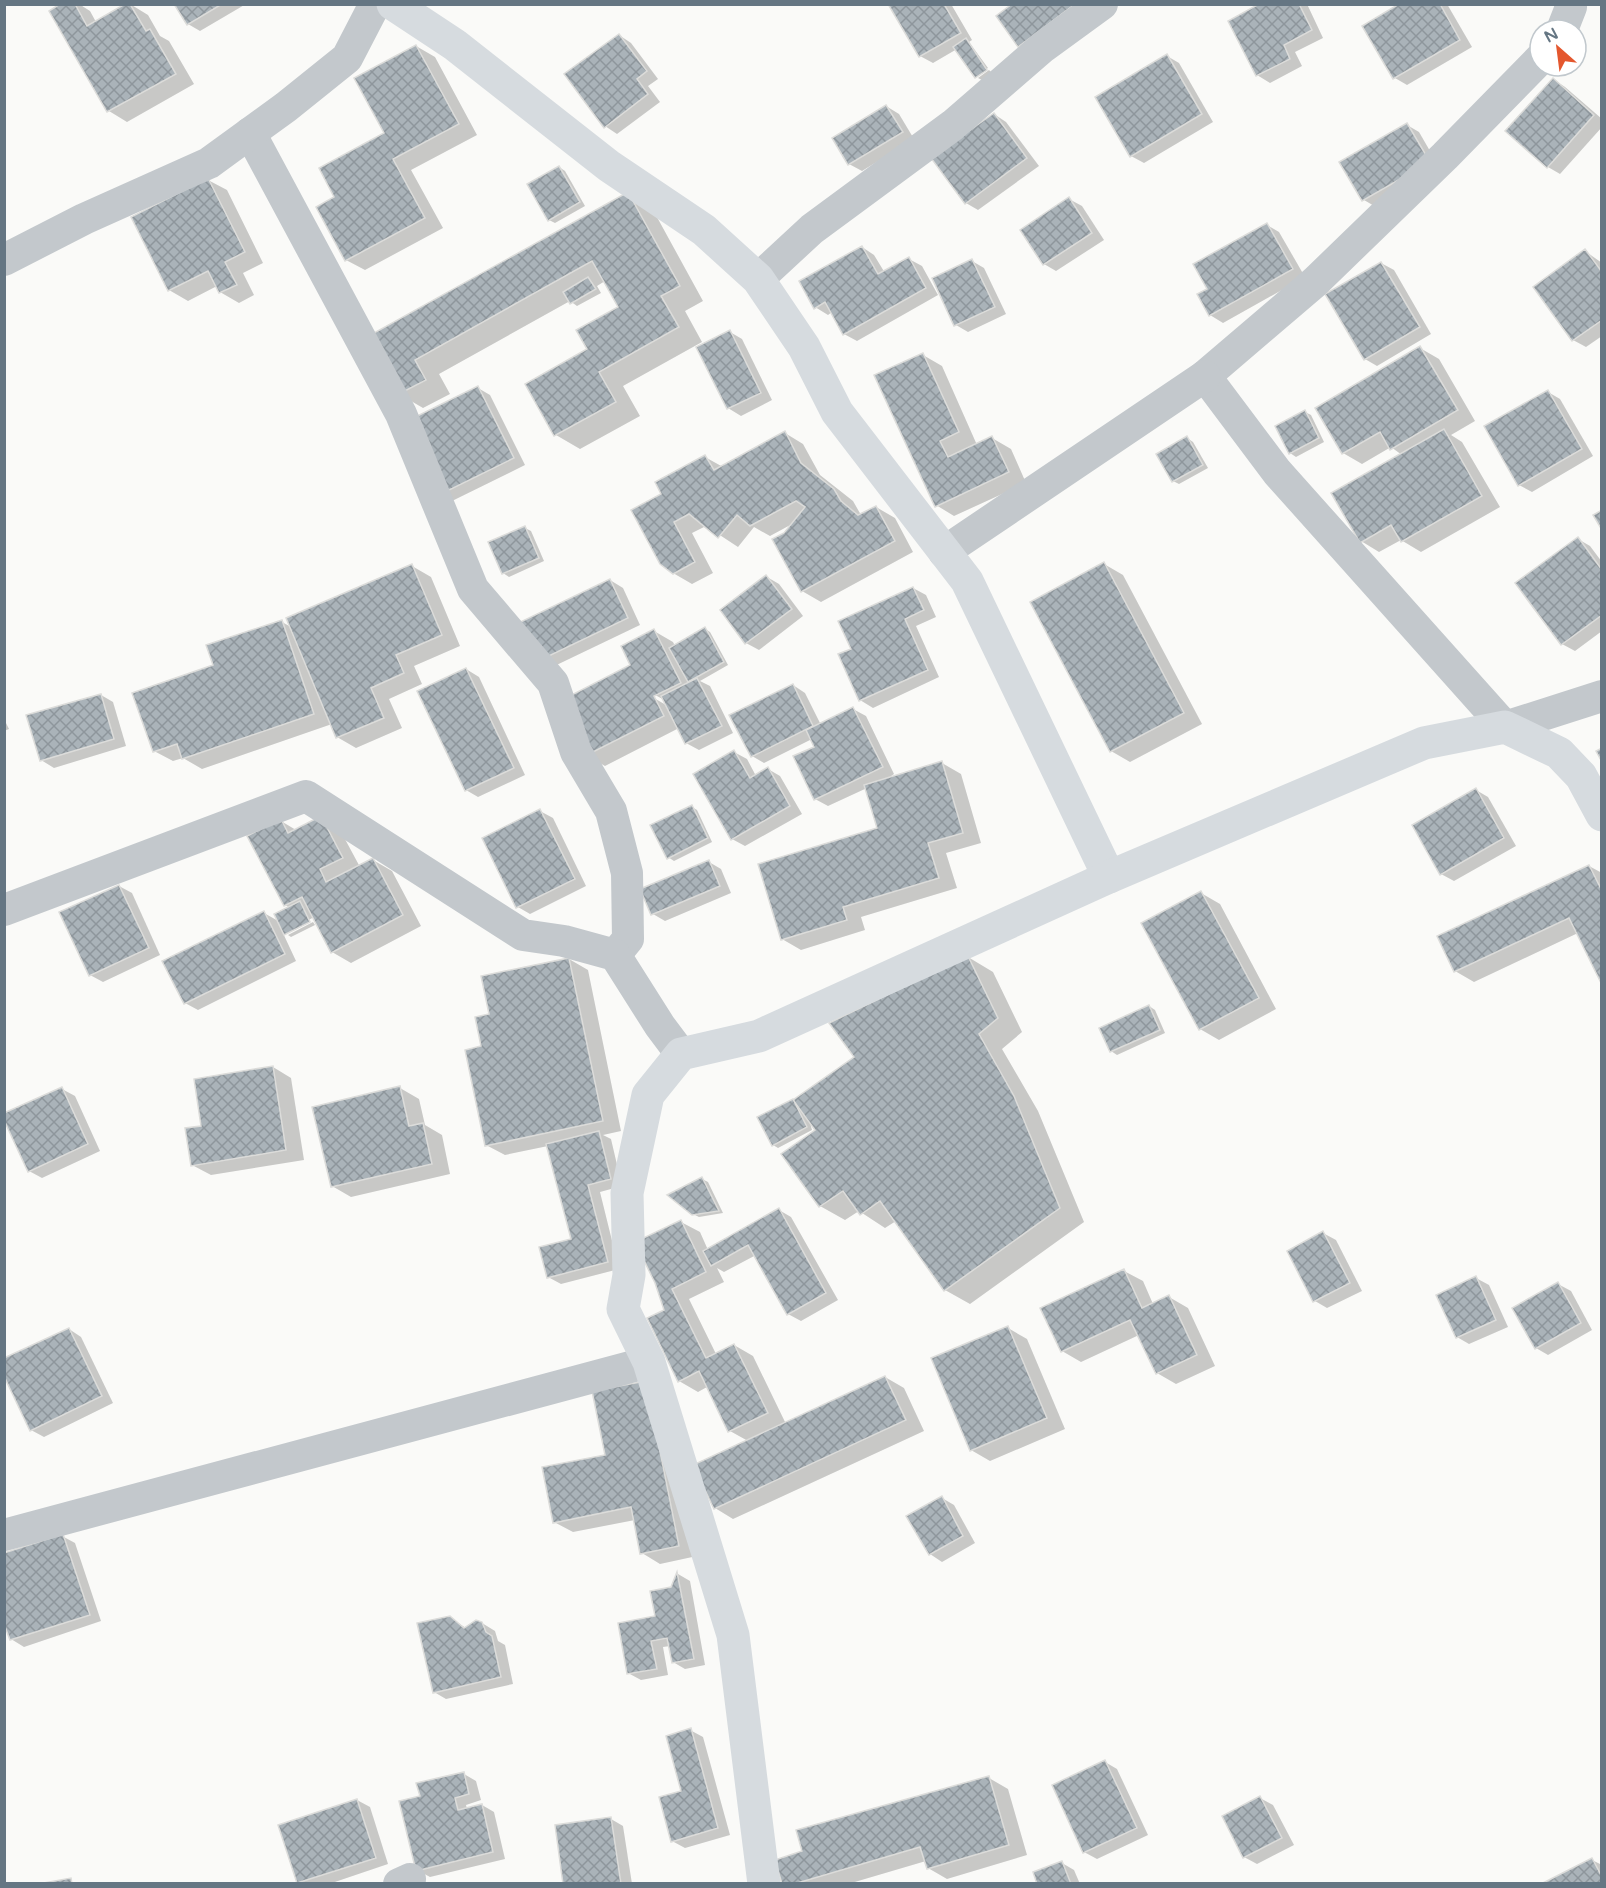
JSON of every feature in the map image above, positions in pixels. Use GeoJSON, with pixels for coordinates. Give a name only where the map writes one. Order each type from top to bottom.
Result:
{"type":"FeatureCollection","features":[{"type":"Feature","properties":{"kind":"street"},"geometry":{"type":"LineString","coordinates":[[4,260],[84,219],[209,162],[346,58],[375,4]]}},
{"type":"Feature","properties":{"kind":"street"},"geometry":{"type":"LineString","coordinates":[[393,4],[454,45],[609,166],[704,230],[758,279],[804,347],[837,412],[967,581],[1109,877]]}},
{"type":"Feature","properties":{"kind":"street"},"geometry":{"type":"LineString","coordinates":[[758,279],[812,229],[953,125],[1043,47],[1102,4]]}},
{"type":"Feature","properties":{"kind":"street"},"geometry":{"type":"LineString","coordinates":[[944,552],[1204,376],[1315,282],[1445,156],[1528,70]]}},
{"type":"Feature","properties":{"kind":"street"},"geometry":{"type":"LineString","coordinates":[[250,133],[401,414],[473,589],[553,683],[576,752],[611,811],[627,873],[628,939],[615,955]]}},
{"type":"Feature","properties":{"kind":"street"},"geometry":{"type":"LineString","coordinates":[[1204,376],[1277,472],[1505,727],[1559,753],[1581,776],[1602,815]]}},
{"type":"Feature","properties":{"kind":"street"},"geometry":{"type":"LineString","coordinates":[[764,1884],[733,1635],[649,1362],[623,1309],[629,1275],[627,1193],[648,1095],[681,1054],[759,1036],[1109,877],[1424,743],[1505,727],[1602,696]]}},
{"type":"Feature","properties":{"kind":"street"},"geometry":{"type":"LineString","coordinates":[[4,910],[306,796],[524,935],[564,941],[615,955],[660,1026],[681,1054]]}},
{"type":"Feature","properties":{"kind":"street"},"geometry":{"type":"LineString","coordinates":[[4,1535],[649,1362]]}},
{"type":"Feature","properties":{"kind":"building"},"geometry":{"type":"Polygon","coordinates":[[[60,4],[75,4],[87,26],[125,4],[130,4],[146,31],[150,29],[176,74],[107,112],[49,11],[60,4]]]}},
{"type":"Feature","properties":{"kind":"building"},"geometry":{"type":"Polygon","coordinates":[[[174,4],[222,4],[187,25],[174,4]]]}},
{"type":"Feature","properties":{"kind":"building"},"geometry":{"type":"Polygon","coordinates":[[[888,4],[944,4],[961,33],[919,57],[888,4]]]}},
{"type":"Feature","properties":{"kind":"building"},"geometry":{"type":"Polygon","coordinates":[[[1012,4],[1075,4],[1018,47],[996,16],[1012,4]]]}},
{"type":"Feature","properties":{"kind":"building"},"geometry":{"type":"Polygon","coordinates":[[[1259,4],[1299,4],[1312,30],[1284,45],[1290,59],[1256,76],[1228,21],[1259,4]]]}},
{"type":"Feature","properties":{"kind":"building"},"geometry":{"type":"Polygon","coordinates":[[[1399,4],[1440,4],[1460,40],[1393,79],[1362,26],[1399,4]]]}},
{"type":"Feature","properties":{"kind":"building"},"geometry":{"type":"Polygon","coordinates":[[[619,34],[647,71],[637,79],[648,94],[604,128],[564,74],[619,34]]]}},
{"type":"Feature","properties":{"kind":"building"},"geometry":{"type":"Polygon","coordinates":[[[966,38],[987,70],[975,78],[953,47],[966,38]]]}},
{"type":"Feature","properties":{"kind":"building"},"geometry":{"type":"Polygon","coordinates":[[[416,45],[459,124],[393,159],[425,218],[345,261],[316,207],[334,197],[319,168],[384,133],[354,78],[416,45]]]}},
{"type":"Feature","properties":{"kind":"building"},"geometry":{"type":"Polygon","coordinates":[[[1167,54],[1202,114],[1130,157],[1095,97],[1167,54]]]}},
{"type":"Feature","properties":{"kind":"building"},"geometry":{"type":"Polygon","coordinates":[[[1553,78],[1594,115],[1547,168],[1505,131],[1553,78]]]}},
{"type":"Feature","properties":{"kind":"building"},"geometry":{"type":"Polygon","coordinates":[[[886,105],[903,132],[848,165],[832,138],[886,105]]]}},
{"type":"Feature","properties":{"kind":"building"},"geometry":{"type":"Polygon","coordinates":[[[994,113],[1027,158],[965,204],[931,158],[994,113]]]}},
{"type":"Feature","properties":{"kind":"building"},"geometry":{"type":"Polygon","coordinates":[[[1407,123],[1430,162],[1362,201],[1339,162],[1407,123]]]}},
{"type":"Feature","properties":{"kind":"building"},"geometry":{"type":"Polygon","coordinates":[[[559,166],[580,202],[548,221],[527,184],[559,166]]]}},
{"type":"Feature","properties":{"kind":"building"},"geometry":{"type":"Polygon","coordinates":[[[208,178],[245,252],[225,262],[237,285],[219,293],[208,271],[168,291],[131,217],[208,178]]]}},
{"type":"Feature","properties":{"kind":"building"},"geometry":{"type":"Polygon","coordinates":[[[628,192],[680,286],[661,296],[679,327],[599,372],[616,402],[554,436],[525,384],[587,349],[576,330],[618,307],[592,261],[415,360],[426,380],[397,395],[365,338],[628,192]]]}},
{"type":"Feature","properties":{"kind":"building"},"geometry":{"type":"Polygon","coordinates":[[[1069,197],[1092,233],[1043,265],[1020,230],[1069,197]]]}},
{"type":"Feature","properties":{"kind":"building"},"geometry":{"type":"Polygon","coordinates":[[[1267,223],[1293,269],[1209,316],[1197,294],[1207,289],[1193,264],[1267,223]]]}},
{"type":"Feature","properties":{"kind":"building"},"geometry":{"type":"Polygon","coordinates":[[[862,246],[878,274],[909,257],[926,288],[843,335],[825,302],[814,309],[799,281],[862,246]]]}},
{"type":"Feature","properties":{"kind":"building"},"geometry":{"type":"Polygon","coordinates":[[[1585,249],[1602,272],[1602,320],[1572,341],[1533,287],[1585,249]]]}},
{"type":"Feature","properties":{"kind":"building"},"geometry":{"type":"Polygon","coordinates":[[[972,259],[995,307],[954,326],[932,278],[972,259]]]}},
{"type":"Feature","properties":{"kind":"building"},"geometry":{"type":"Polygon","coordinates":[[[1381,262],[1420,327],[1364,360],[1325,294],[1381,262]]]}},
{"type":"Feature","properties":{"kind":"building"},"geometry":{"type":"Polygon","coordinates":[[[588,277],[596,289],[570,304],[563,292],[588,277]]]}},
{"type":"Feature","properties":{"kind":"building"},"geometry":{"type":"Polygon","coordinates":[[[730,330],[761,393],[727,409],[696,347],[730,330]]]}},
{"type":"Feature","properties":{"kind":"building"},"geometry":{"type":"Polygon","coordinates":[[[1420,346],[1458,410],[1390,450],[1380,432],[1342,454],[1315,408],[1420,346]]]}},
{"type":"Feature","properties":{"kind":"building"},"geometry":{"type":"Polygon","coordinates":[[[923,353],[959,432],[940,441],[948,457],[992,436],[1009,472],[935,507],[874,375],[923,353]]]}},
{"type":"Feature","properties":{"kind":"building"},"geometry":{"type":"Polygon","coordinates":[[[478,386],[514,458],[439,495],[403,423],[478,386]]]}},
{"type":"Feature","properties":{"kind":"building"},"geometry":{"type":"Polygon","coordinates":[[[1548,390],[1582,449],[1518,486],[1484,426],[1548,390]]]}},
{"type":"Feature","properties":{"kind":"building"},"geometry":{"type":"Polygon","coordinates":[[[1305,410],[1319,438],[1289,454],[1275,426],[1305,410]]]}},
{"type":"Feature","properties":{"kind":"building"},"geometry":{"type":"Polygon","coordinates":[[[1444,429],[1482,496],[1401,542],[1391,525],[1360,543],[1331,493],[1444,429]]]}},
{"type":"Feature","properties":{"kind":"building"},"geometry":{"type":"Polygon","coordinates":[[[785,431],[801,463],[834,489],[841,501],[858,515],[876,506],[895,541],[801,592],[772,539],[784,533],[805,507],[796,501],[750,526],[737,515],[718,538],[689,514],[674,522],[695,562],[673,574],[660,564],[631,510],[661,494],[655,482],[705,455],[714,470],[785,431]]]}},
{"type":"Feature","properties":{"kind":"building"},"geometry":{"type":"Polygon","coordinates":[[[1187,436],[1203,465],[1172,482],[1156,454],[1187,436]]]}},
{"type":"Feature","properties":{"kind":"building"},"geometry":{"type":"Polygon","coordinates":[[[1602,510],[1602,530],[1593,515],[1602,510]]]}},
{"type":"Feature","properties":{"kind":"building"},"geometry":{"type":"Polygon","coordinates":[[[525,526],[539,558],[502,574],[488,542],[525,526]]]}},
{"type":"Feature","properties":{"kind":"building"},"geometry":{"type":"Polygon","coordinates":[[[1578,537],[1602,570],[1602,615],[1561,645],[1515,583],[1578,537]]]}},
{"type":"Feature","properties":{"kind":"building"},"geometry":{"type":"Polygon","coordinates":[[[1104,562],[1184,713],[1110,752],[1030,602],[1104,562]]]}},
{"type":"Feature","properties":{"kind":"building"},"geometry":{"type":"Polygon","coordinates":[[[412,564],[442,635],[396,655],[404,673],[371,688],[384,718],[336,738],[286,618],[412,564]]]}},
{"type":"Feature","properties":{"kind":"building"},"geometry":{"type":"Polygon","coordinates":[[[766,575],[792,609],[745,644],[720,610],[766,575]]]}},
{"type":"Feature","properties":{"kind":"building"},"geometry":{"type":"Polygon","coordinates":[[[610,579],[628,618],[530,665],[512,626],[610,579]]]}},
{"type":"Feature","properties":{"kind":"building"},"geometry":{"type":"Polygon","coordinates":[[[913,587],[924,610],[905,619],[928,670],[859,701],[838,654],[851,649],[838,621],[913,587]]]}},
{"type":"Feature","properties":{"kind":"building"},"geometry":{"type":"Polygon","coordinates":[[[282,620],[314,714],[182,759],[177,744],[153,752],[132,693],[213,665],[206,645],[282,620]]]}},
{"type":"Feature","properties":{"kind":"building"},"geometry":{"type":"Polygon","coordinates":[[[705,627],[724,662],[688,682],[669,648],[705,627]]]}},
{"type":"Feature","properties":{"kind":"building"},"geometry":{"type":"Polygon","coordinates":[[[654,629],[681,683],[654,696],[664,716],[585,756],[558,702],[630,665],[621,646],[654,629]]]}},
{"type":"Feature","properties":{"kind":"building"},"geometry":{"type":"Polygon","coordinates":[[[466,668],[514,768],[465,791],[417,691],[466,668]]]}},
{"type":"Feature","properties":{"kind":"building"},"geometry":{"type":"Polygon","coordinates":[[[697,678],[722,726],[685,744],[661,696],[697,678]]]}},
{"type":"Feature","properties":{"kind":"building"},"geometry":{"type":"Polygon","coordinates":[[[793,684],[813,726],[751,757],[729,715],[793,684]]]}},
{"type":"Feature","properties":{"kind":"building"},"geometry":{"type":"Polygon","coordinates":[[[101,694],[114,739],[40,761],[26,715],[101,694]]]}},
{"type":"Feature","properties":{"kind":"building"},"geometry":{"type":"Polygon","coordinates":[[[853,707],[883,767],[814,800],[793,756],[814,747],[806,730],[853,707]]]}},
{"type":"Feature","properties":{"kind":"building"},"geometry":{"type":"Polygon","coordinates":[[[1602,748],[1602,762],[1596,751],[1602,748]]]}},
{"type":"Feature","properties":{"kind":"building"},"geometry":{"type":"Polygon","coordinates":[[[734,750],[750,778],[768,767],[790,806],[731,840],[693,774],[734,750]]]}},
{"type":"Feature","properties":{"kind":"building"},"geometry":{"type":"Polygon","coordinates":[[[942,761],[963,833],[928,843],[939,878],[843,907],[847,920],[781,940],[758,864],[877,828],[864,785],[942,761]]]}},
{"type":"Feature","properties":{"kind":"building"},"geometry":{"type":"Polygon","coordinates":[[[1476,788],[1504,838],[1440,875],[1412,825],[1476,788]]]}},
{"type":"Feature","properties":{"kind":"building"},"geometry":{"type":"Polygon","coordinates":[[[692,805],[708,838],[667,859],[650,825],[692,805]]]}},
{"type":"Feature","properties":{"kind":"building"},"geometry":{"type":"Polygon","coordinates":[[[540,809],[575,879],[516,908],[482,838],[540,809]]]}},
{"type":"Feature","properties":{"kind":"building"},"geometry":{"type":"Polygon","coordinates":[[[321,816],[343,858],[320,869],[326,882],[373,858],[403,915],[331,953],[302,897],[284,906],[247,836],[281,819],[288,833],[321,816]]]}},
{"type":"Feature","properties":{"kind":"building"},"geometry":{"type":"Polygon","coordinates":[[[709,860],[720,886],[651,915],[640,889],[709,860]]]}},
{"type":"Feature","properties":{"kind":"building"},"geometry":{"type":"Polygon","coordinates":[[[1589,865],[1602,891],[1602,985],[1569,918],[1454,972],[1437,936],[1589,865]]]}},
{"type":"Feature","properties":{"kind":"building"},"geometry":{"type":"Polygon","coordinates":[[[119,885],[149,948],[89,976],[59,912],[119,885]]]}},
{"type":"Feature","properties":{"kind":"building"},"geometry":{"type":"Polygon","coordinates":[[[1201,891],[1259,998],[1199,1030],[1141,923],[1201,891]]]}},
{"type":"Feature","properties":{"kind":"building"},"geometry":{"type":"Polygon","coordinates":[[[300,901],[310,922],[284,935],[274,914],[300,901]]]}},
{"type":"Feature","properties":{"kind":"building"},"geometry":{"type":"Polygon","coordinates":[[[264,911],[285,954],[184,1004],[162,961],[264,911]]]}},
{"type":"Feature","properties":{"kind":"building"},"geometry":{"type":"Polygon","coordinates":[[[968,956],[998,1018],[979,1034],[1014,1096],[1060,1208],[944,1291],[880,1201],[860,1215],[843,1191],[819,1207],[781,1154],[815,1130],[793,1100],[854,1057],[829,1023],[968,956]]]}},
{"type":"Feature","properties":{"kind":"building"},"geometry":{"type":"Polygon","coordinates":[[[569,958],[603,1121],[485,1146],[465,1050],[481,1046],[475,1017],[489,1014],[481,976],[569,958]]]}},
{"type":"Feature","properties":{"kind":"building"},"geometry":{"type":"Polygon","coordinates":[[[1149,1005],[1160,1030],[1110,1052],[1099,1028],[1149,1005]]]}},
{"type":"Feature","properties":{"kind":"building"},"geometry":{"type":"Polygon","coordinates":[[[273,1066],[286,1150],[191,1166],[185,1128],[201,1126],[194,1079],[273,1066]]]}},
{"type":"Feature","properties":{"kind":"building"},"geometry":{"type":"Polygon","coordinates":[[[400,1086],[409,1126],[423,1123],[432,1164],[331,1187],[312,1107],[400,1086]]]}},
{"type":"Feature","properties":{"kind":"building"},"geometry":{"type":"Polygon","coordinates":[[[62,1087],[88,1144],[28,1172],[4,1120],[4,1113],[62,1087]]]}},
{"type":"Feature","properties":{"kind":"building"},"geometry":{"type":"Polygon","coordinates":[[[793,1099],[807,1127],[772,1146],[757,1117],[793,1099]]]}},
{"type":"Feature","properties":{"kind":"building"},"geometry":{"type":"Polygon","coordinates":[[[599,1131],[611,1179],[588,1185],[608,1262],[547,1278],[539,1247],[571,1239],[546,1144],[599,1131]]]}},
{"type":"Feature","properties":{"kind":"building"},"geometry":{"type":"Polygon","coordinates":[[[702,1177],[719,1211],[692,1215],[667,1195],[702,1177]]]}},
{"type":"Feature","properties":{"kind":"building"},"geometry":{"type":"Polygon","coordinates":[[[779,1208],[826,1293],[787,1315],[748,1245],[711,1266],[703,1251],[779,1208]]]}},
{"type":"Feature","properties":{"kind":"building"},"geometry":{"type":"Polygon","coordinates":[[[681,1220],[706,1272],[672,1289],[706,1358],[734,1344],[768,1413],[728,1432],[699,1371],[678,1382],[647,1318],[664,1310],[655,1283],[635,1242],[681,1220]]]}},
{"type":"Feature","properties":{"kind":"building"},"geometry":{"type":"Polygon","coordinates":[[[1323,1231],[1350,1283],[1313,1302],[1287,1251],[1323,1231]]]}},
{"type":"Feature","properties":{"kind":"building"},"geometry":{"type":"Polygon","coordinates":[[[1124,1269],[1142,1308],[1169,1295],[1197,1355],[1156,1374],[1130,1320],[1061,1352],[1040,1308],[1124,1269]]]}},
{"type":"Feature","properties":{"kind":"building"},"geometry":{"type":"Polygon","coordinates":[[[1476,1276],[1496,1320],[1456,1338],[1436,1295],[1476,1276]]]}},
{"type":"Feature","properties":{"kind":"building"},"geometry":{"type":"Polygon","coordinates":[[[1558,1282],[1581,1323],[1535,1349],[1512,1308],[1558,1282]]]}},
{"type":"Feature","properties":{"kind":"building"},"geometry":{"type":"Polygon","coordinates":[[[1008,1326],[1047,1418],[970,1451],[931,1358],[1008,1326]]]}},
{"type":"Feature","properties":{"kind":"building"},"geometry":{"type":"Polygon","coordinates":[[[69,1328],[102,1396],[30,1431],[4,1376],[4,1358],[69,1328]]]}},
{"type":"Feature","properties":{"kind":"building"},"geometry":{"type":"Polygon","coordinates":[[[885,1376],[906,1420],[714,1509],[693,1465],[885,1376]]]}},
{"type":"Feature","properties":{"kind":"building"},"geometry":{"type":"Polygon","coordinates":[[[646,1381],[679,1546],[640,1554],[631,1507],[553,1523],[542,1467],[605,1455],[592,1391],[646,1381]]]}},
{"type":"Feature","properties":{"kind":"building"},"geometry":{"type":"Polygon","coordinates":[[[942,1496],[963,1536],[929,1555],[906,1516],[942,1496]]]}},
{"type":"Feature","properties":{"kind":"building"},"geometry":{"type":"Polygon","coordinates":[[[63,1534],[90,1615],[10,1640],[4,1624],[4,1553],[63,1534]]]}},
{"type":"Feature","properties":{"kind":"building"},"geometry":{"type":"Polygon","coordinates":[[[677,1572],[694,1659],[672,1663],[667,1638],[651,1641],[657,1669],[627,1674],[618,1623],[655,1616],[650,1591],[671,1587],[677,1572]]]}},
{"type":"Feature","properties":{"kind":"building"},"geometry":{"type":"Polygon","coordinates":[[[450,1616],[464,1628],[476,1620],[482,1622],[486,1632],[492,1636],[501,1677],[433,1693],[417,1623],[450,1616]]]}},
{"type":"Feature","properties":{"kind":"building"},"geometry":{"type":"Polygon","coordinates":[[[691,1728],[718,1828],[671,1842],[659,1797],[681,1791],[666,1736],[691,1728]]]}},
{"type":"Feature","properties":{"kind":"building"},"geometry":{"type":"Polygon","coordinates":[[[1105,1760],[1137,1828],[1083,1853],[1052,1785],[1105,1760]]]}},
{"type":"Feature","properties":{"kind":"building"},"geometry":{"type":"Polygon","coordinates":[[[464,1772],[469,1794],[455,1798],[458,1810],[482,1804],[493,1852],[416,1871],[399,1801],[420,1796],[416,1783],[464,1772]]]}},
{"type":"Feature","properties":{"kind":"building"},"geometry":{"type":"Polygon","coordinates":[[[989,1776],[1009,1845],[927,1869],[920,1847],[794,1884],[782,1884],[775,1860],[802,1851],[796,1830],[989,1776]]]}},
{"type":"Feature","properties":{"kind":"building"},"geometry":{"type":"Polygon","coordinates":[[[1260,1796],[1282,1838],[1243,1858],[1222,1816],[1260,1796]]]}},
{"type":"Feature","properties":{"kind":"building"},"geometry":{"type":"Polygon","coordinates":[[[357,1799],[376,1858],[297,1883],[278,1825],[357,1799]]]}},
{"type":"Feature","properties":{"kind":"building"},"geometry":{"type":"Polygon","coordinates":[[[611,1817],[621,1884],[563,1884],[555,1825],[611,1817]]]}},
{"type":"Feature","properties":{"kind":"building"},"geometry":{"type":"Polygon","coordinates":[[[1592,1858],[1602,1877],[1602,1884],[1541,1884],[1592,1858]]]}},
{"type":"Feature","properties":{"kind":"building"},"geometry":{"type":"Polygon","coordinates":[[[1062,1861],[1071,1884],[1037,1884],[1033,1872],[1062,1861]]]}},
{"type":"Feature","properties":{"kind":"building"},"geometry":{"type":"Polygon","coordinates":[[[71,1878],[72,1884],[38,1884],[71,1878]]]}}]}
